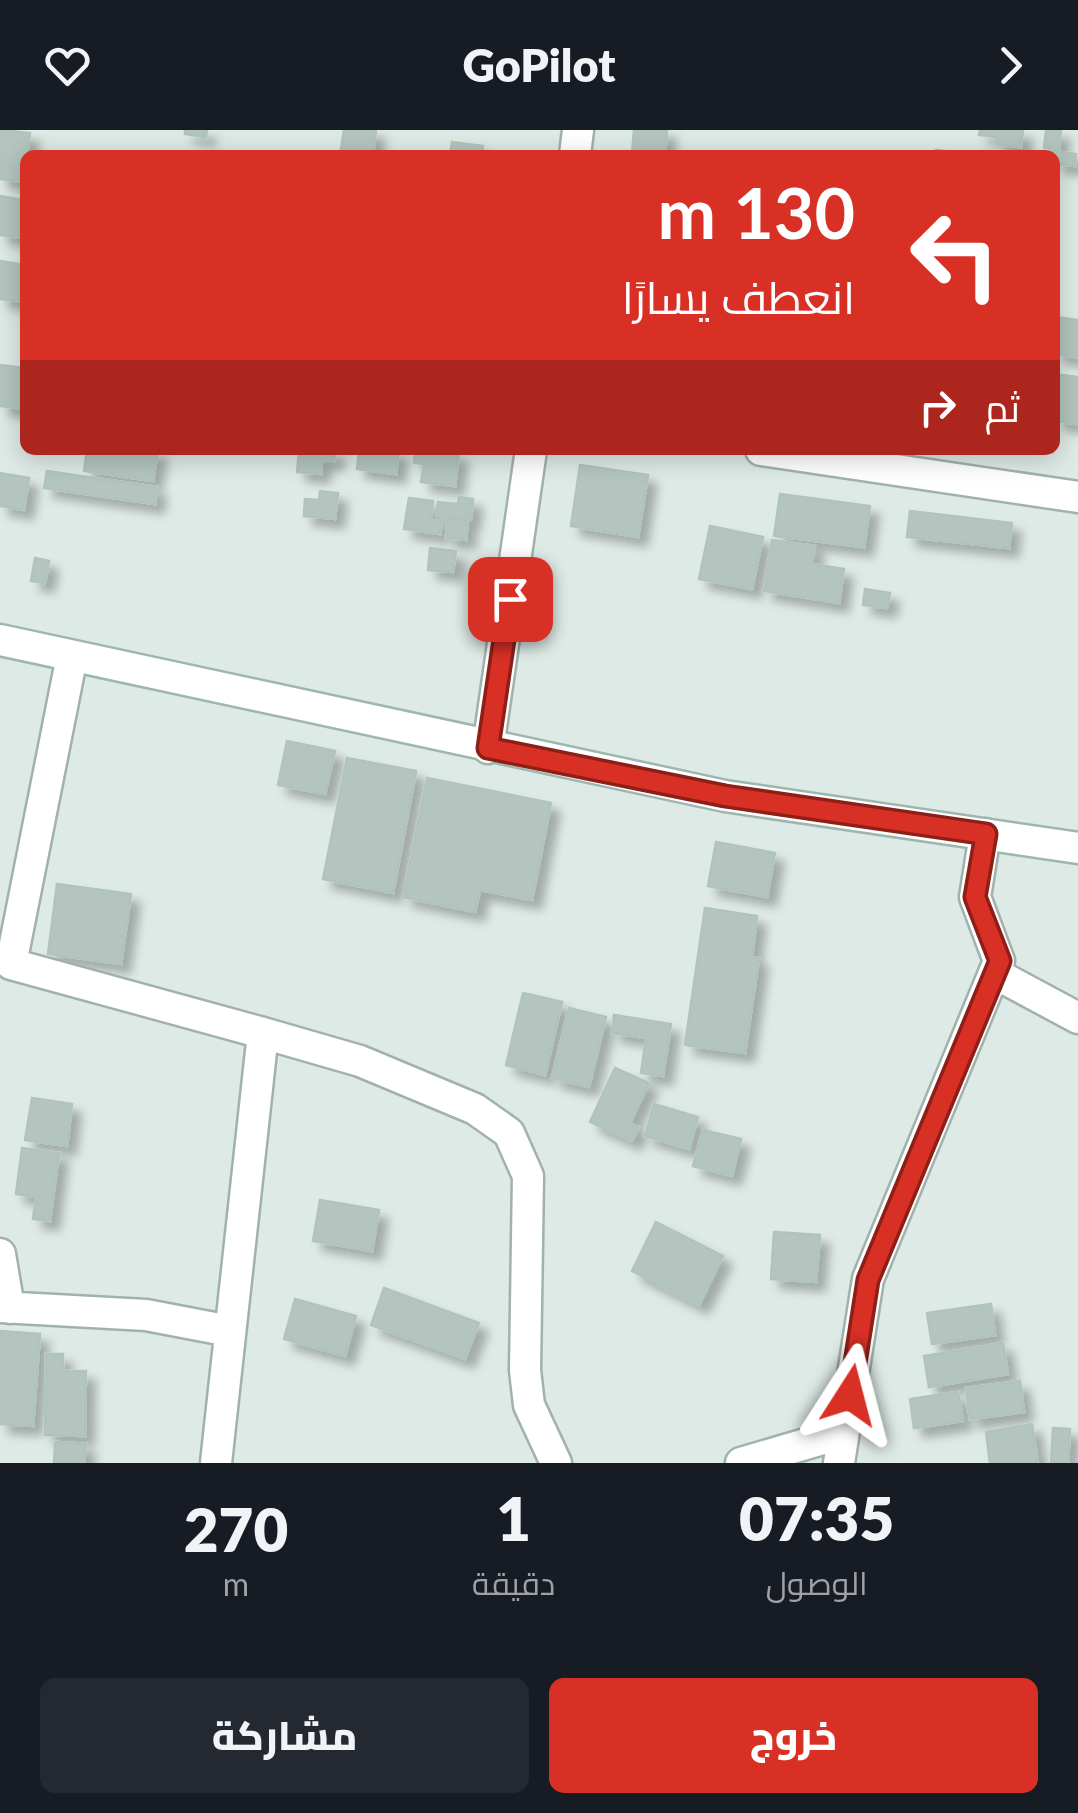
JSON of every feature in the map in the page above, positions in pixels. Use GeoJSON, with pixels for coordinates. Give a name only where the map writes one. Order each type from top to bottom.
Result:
{"type":"FeatureCollection","features":[{"type":"Feature","properties":{"kind":"street"},"geometry":{"type":"LineString","coordinates":[[488,748],[530,455]]}},
{"type":"Feature","properties":{"kind":"street"},"geometry":{"type":"LineString","coordinates":[[795,455],[1078,497]]}},
{"type":"Feature","properties":{"kind":"street"},"geometry":{"type":"LineString","coordinates":[[0,640],[725,796],[1078,848]]}},
{"type":"Feature","properties":{"kind":"street"},"geometry":{"type":"LineString","coordinates":[[72,656],[11,964],[360,1060],[475,1108],[509,1133],[528,1176],[525,1370],[529,1406],[556,1463]]}},
{"type":"Feature","properties":{"kind":"street"},"geometry":{"type":"LineString","coordinates":[[741,1463],[841,1448],[868,1280],[1000,961],[975,897],[986,834]]}},
{"type":"Feature","properties":{"kind":"street"},"geometry":{"type":"LineString","coordinates":[[994,974],[1078,1018]]}},
{"type":"Feature","properties":{"kind":"street"},"geometry":{"type":"LineString","coordinates":[[216,1463],[263,1032]]}},
{"type":"Feature","properties":{"kind":"street"},"geometry":{"type":"LineString","coordinates":[[0,1254],[4,1308],[146,1316],[230,1331]]}},
{"type":"Feature","properties":{"kind":"building"},"geometry":{"type":"Polygon","coordinates":[[[0,130],[30,133],[28,150],[20,150],[20,182],[0,179],[0,130]]]}},
{"type":"Feature","properties":{"kind":"building"},"geometry":{"type":"Polygon","coordinates":[[[185,130],[207,130],[206,137],[185,134],[185,130]]]}},
{"type":"Feature","properties":{"kind":"building"},"geometry":{"type":"Polygon","coordinates":[[[344,130],[376,130],[374,150],[341,150],[344,130]]]}},
{"type":"Feature","properties":{"kind":"building"},"geometry":{"type":"Polygon","coordinates":[[[634,130],[667,130],[665,150],[632,150],[634,130]]]}},
{"type":"Feature","properties":{"kind":"building"},"geometry":{"type":"Polygon","coordinates":[[[980,130],[1023,130],[1021,147],[996,144],[997,137],[979,135],[980,130]]]}},
{"type":"Feature","properties":{"kind":"building"},"geometry":{"type":"Polygon","coordinates":[[[1046,130],[1061,130],[1059,150],[1044,148],[1046,130]]]}},
{"type":"Feature","properties":{"kind":"building"},"geometry":{"type":"Polygon","coordinates":[[[452,142],[483,146],[483,150],[451,150],[452,142]]]}},
{"type":"Feature","properties":{"kind":"building"},"geometry":{"type":"Polygon","coordinates":[[[1060,152],[1076,154],[1075,166],[1060,164],[1060,152]]]}},
{"type":"Feature","properties":{"kind":"building"},"geometry":{"type":"Polygon","coordinates":[[[0,196],[20,199],[20,238],[0,235],[0,196]]]}},
{"type":"Feature","properties":{"kind":"building"},"geometry":{"type":"Polygon","coordinates":[[[0,261],[20,264],[20,301],[0,299],[0,261]]]}},
{"type":"Feature","properties":{"kind":"building"},"geometry":{"type":"Polygon","coordinates":[[[1060,317],[1078,320],[1078,358],[1060,355],[1060,317]]]}},
{"type":"Feature","properties":{"kind":"building"},"geometry":{"type":"Polygon","coordinates":[[[0,365],[20,367],[20,408],[0,406],[0,365]]]}},
{"type":"Feature","properties":{"kind":"building"},"geometry":{"type":"Polygon","coordinates":[[[1060,375],[1078,377],[1077,424],[1060,422],[1060,375]]]}},
{"type":"Feature","properties":{"kind":"building"},"geometry":{"type":"Polygon","coordinates":[[[86,455],[157,455],[153,481],[84,471],[86,455]]]}},
{"type":"Feature","properties":{"kind":"building"},"geometry":{"type":"Polygon","coordinates":[[[299,455],[335,455],[334,461],[322,460],[321,474],[297,472],[299,455]]]}},
{"type":"Feature","properties":{"kind":"building"},"geometry":{"type":"Polygon","coordinates":[[[358,455],[398,455],[396,474],[357,469],[358,455]]]}},
{"type":"Feature","properties":{"kind":"building"},"geometry":{"type":"Polygon","coordinates":[[[415,455],[459,455],[455,486],[421,482],[424,464],[414,463],[415,455]]]}},
{"type":"Feature","properties":{"kind":"building"},"geometry":{"type":"Polygon","coordinates":[[[580,465],[648,475],[638,537],[571,526],[580,465]]]}},
{"type":"Feature","properties":{"kind":"building"},"geometry":{"type":"Polygon","coordinates":[[[47,471],[157,487],[155,504],[44,488],[47,471]]]}},
{"type":"Feature","properties":{"kind":"building"},"geometry":{"type":"Polygon","coordinates":[[[0,473],[29,478],[24,510],[0,506],[0,473]]]}},
{"type":"Feature","properties":{"kind":"building"},"geometry":{"type":"Polygon","coordinates":[[[320,491],[338,493],[335,519],[304,516],[305,499],[319,500],[320,491]]]}},
{"type":"Feature","properties":{"kind":"building"},"geometry":{"type":"Polygon","coordinates":[[[780,494],[870,506],[864,547],[774,536],[780,494]]]}},
{"type":"Feature","properties":{"kind":"building"},"geometry":{"type":"Polygon","coordinates":[[[459,497],[473,499],[471,519],[436,515],[438,502],[458,504],[459,497]]]}},
{"type":"Feature","properties":{"kind":"building"},"geometry":{"type":"Polygon","coordinates":[[[409,498],[433,501],[431,519],[442,520],[440,534],[404,529],[409,498]]]}},
{"type":"Feature","properties":{"kind":"building"},"geometry":{"type":"Polygon","coordinates":[[[910,511],[1012,523],[1009,548],[907,537],[910,511]]]}},
{"type":"Feature","properties":{"kind":"building"},"geometry":{"type":"Polygon","coordinates":[[[447,518],[468,521],[466,540],[446,538],[447,518]]]}},
{"type":"Feature","properties":{"kind":"building"},"geometry":{"type":"Polygon","coordinates":[[[710,526],[763,537],[752,589],[699,579],[710,526]]]}},
{"type":"Feature","properties":{"kind":"building"},"geometry":{"type":"Polygon","coordinates":[[[772,540],[815,546],[812,564],[844,569],[839,603],[764,591],[772,540]]]}},
{"type":"Feature","properties":{"kind":"building"},"geometry":{"type":"Polygon","coordinates":[[[430,548],[456,551],[453,572],[428,570],[430,548]]]}},
{"type":"Feature","properties":{"kind":"building"},"geometry":{"type":"Polygon","coordinates":[[[35,558],[49,561],[45,583],[31,581],[35,558]]]}},
{"type":"Feature","properties":{"kind":"building"},"geometry":{"type":"Polygon","coordinates":[[[865,589],[890,593],[887,608],[863,605],[865,589]]]}},
{"type":"Feature","properties":{"kind":"building"},"geometry":{"type":"Polygon","coordinates":[[[287,741],[335,751],[325,794],[278,785],[287,741]]]}},
{"type":"Feature","properties":{"kind":"building"},"geometry":{"type":"Polygon","coordinates":[[[347,758],[416,771],[393,893],[323,879],[347,758]]]}},
{"type":"Feature","properties":{"kind":"building"},"geometry":{"type":"Polygon","coordinates":[[[427,778],[551,803],[532,900],[480,890],[475,912],[403,897],[427,778]]]}},
{"type":"Feature","properties":{"kind":"building"},"geometry":{"type":"Polygon","coordinates":[[[716,842],[775,853],[767,897],[708,886],[716,842]]]}},
{"type":"Feature","properties":{"kind":"building"},"geometry":{"type":"Polygon","coordinates":[[[57,884],[131,894],[121,964],[48,954],[57,884]]]}},
{"type":"Feature","properties":{"kind":"building"},"geometry":{"type":"Polygon","coordinates":[[[705,908],[757,916],[752,957],[759,958],[745,1053],[685,1045],[705,908]]]}},
{"type":"Feature","properties":{"kind":"building"},"geometry":{"type":"Polygon","coordinates":[[[523,993],[562,1002],[545,1075],[506,1065],[523,993]]]}},
{"type":"Feature","properties":{"kind":"building"},"geometry":{"type":"Polygon","coordinates":[[[569,1008],[606,1017],[589,1087],[552,1078],[569,1008]]]}},
{"type":"Feature","properties":{"kind":"building"},"geometry":{"type":"Polygon","coordinates":[[[614,1015],[671,1024],[663,1076],[641,1073],[646,1038],[612,1033],[614,1015]]]}},
{"type":"Feature","properties":{"kind":"building"},"geometry":{"type":"Polygon","coordinates":[[[615,1068],[649,1083],[630,1123],[639,1127],[632,1141],[590,1122],[615,1068]]]}},
{"type":"Feature","properties":{"kind":"building"},"geometry":{"type":"Polygon","coordinates":[[[32,1098],[72,1104],[67,1146],[25,1140],[32,1098]]]}},
{"type":"Feature","properties":{"kind":"building"},"geometry":{"type":"Polygon","coordinates":[[[654,1104],[698,1117],[689,1149],[645,1136],[654,1104]]]}},
{"type":"Feature","properties":{"kind":"building"},"geometry":{"type":"Polygon","coordinates":[[[703,1130],[741,1139],[732,1176],[693,1166],[703,1130]]]}},
{"type":"Feature","properties":{"kind":"building"},"geometry":{"type":"Polygon","coordinates":[[[22,1148],[59,1153],[50,1221],[33,1219],[36,1197],[16,1194],[22,1148]]]}},
{"type":"Feature","properties":{"kind":"building"},"geometry":{"type":"Polygon","coordinates":[[[320,1200],[379,1210],[372,1251],[313,1241],[320,1200]]]}},
{"type":"Feature","properties":{"kind":"building"},"geometry":{"type":"Polygon","coordinates":[[[656,1222],[723,1256],[699,1305],[632,1271],[656,1222]]]}},
{"type":"Feature","properties":{"kind":"building"},"geometry":{"type":"Polygon","coordinates":[[[774,1232],[820,1235],[816,1282],[771,1279],[774,1232]]]}},
{"type":"Feature","properties":{"kind":"building"},"geometry":{"type":"Polygon","coordinates":[[[384,1288],[479,1323],[465,1359],[371,1325],[384,1288]]]}},
{"type":"Feature","properties":{"kind":"building"},"geometry":{"type":"Polygon","coordinates":[[[295,1299],[356,1316],[345,1356],[284,1339],[295,1299]]]}},
{"type":"Feature","properties":{"kind":"building"},"geometry":{"type":"Polygon","coordinates":[[[991,1304],[995,1335],[932,1344],[927,1313],[991,1304]]]}},
{"type":"Feature","properties":{"kind":"building"},"geometry":{"type":"Polygon","coordinates":[[[0,1331],[40,1334],[33,1426],[0,1424],[0,1331]]]}},
{"type":"Feature","properties":{"kind":"building"},"geometry":{"type":"Polygon","coordinates":[[[1003,1343],[1008,1374],[929,1387],[924,1356],[1003,1343]]]}},
{"type":"Feature","properties":{"kind":"building"},"geometry":{"type":"Polygon","coordinates":[[[46,1354],[63,1354],[63,1371],[86,1371],[85,1436],[45,1435],[46,1354]]]}},
{"type":"Feature","properties":{"kind":"building"},"geometry":{"type":"Polygon","coordinates":[[[1020,1381],[1024,1412],[970,1419],[966,1388],[1020,1381]]]}},
{"type":"Feature","properties":{"kind":"building"},"geometry":{"type":"Polygon","coordinates":[[[958,1392],[963,1421],[914,1428],[910,1399],[958,1392]]]}},
{"type":"Feature","properties":{"kind":"building"},"geometry":{"type":"Polygon","coordinates":[[[1032,1424],[1038,1463],[990,1463],[986,1432],[1032,1424]]]}},
{"type":"Feature","properties":{"kind":"building"},"geometry":{"type":"Polygon","coordinates":[[[1053,1428],[1070,1429],[1068,1463],[1051,1463],[1053,1428]]]}},
{"type":"Feature","properties":{"kind":"building"},"geometry":{"type":"Polygon","coordinates":[[[55,1442],[86,1444],[84,1463],[54,1463],[55,1442]]]}},
{"type":"Feature","properties":{"kind":"route"},"geometry":{"type":"LineString","coordinates":[[510,599],[488,748],[725,796],[986,834],[975,897],[1000,961],[926,1131],[868,1280],[850,1395]]}}]}
